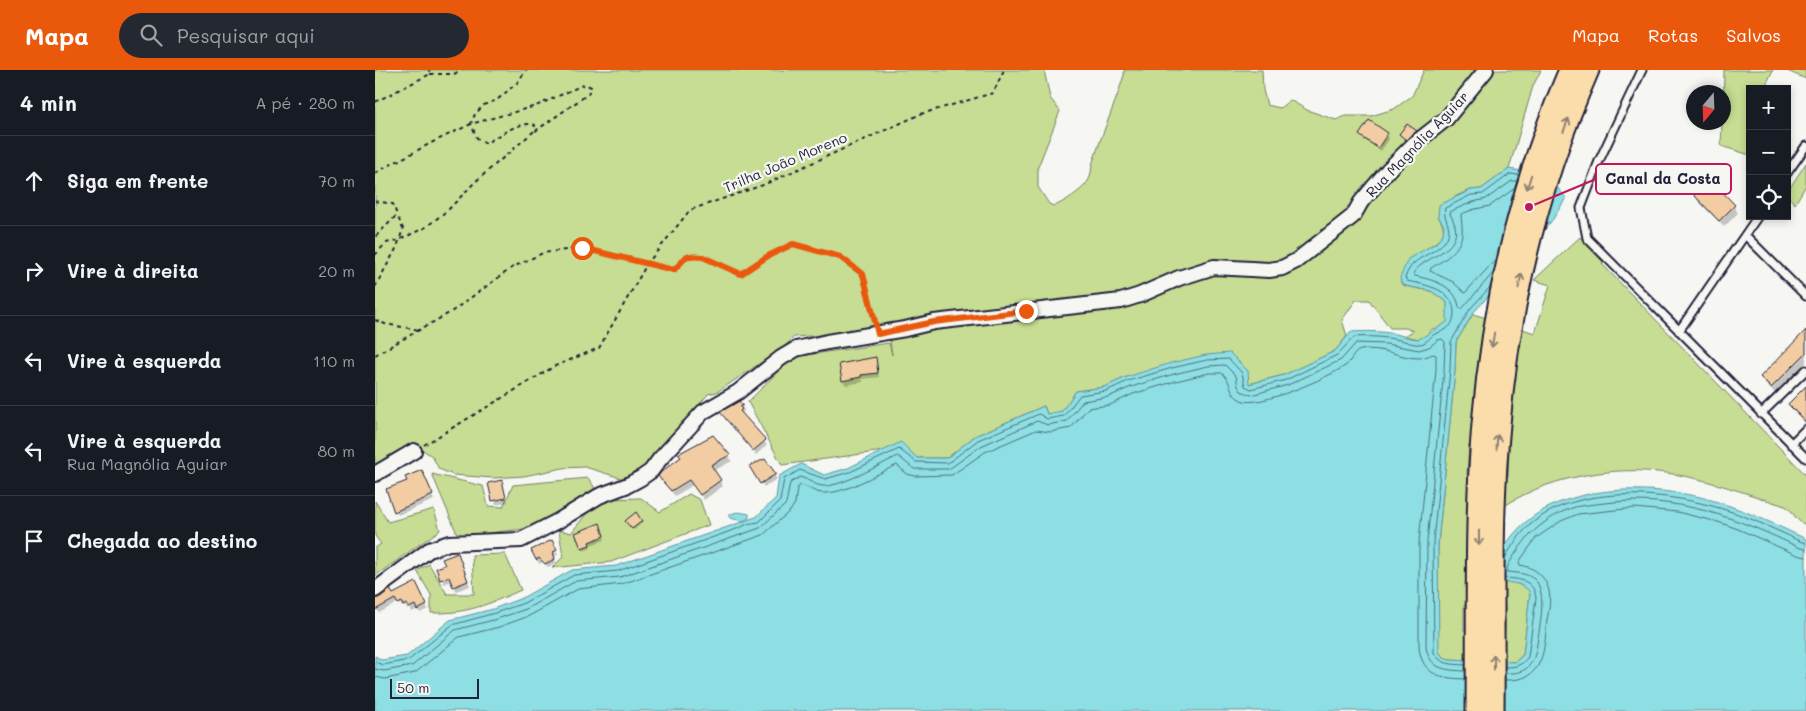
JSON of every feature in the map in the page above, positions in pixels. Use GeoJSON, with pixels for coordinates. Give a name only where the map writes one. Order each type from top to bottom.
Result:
{"type":"FeatureCollection","features":[{"type":"Feature","properties":{"kind":"main road"},"geometry":{"type":"LineString","coordinates":[[1477,711],[1479,490],[1490,358],[1501,293],[1520,213],[1545,134],[1570,70]]}},
{"type":"Feature","properties":{"kind":"main road"},"geometry":{"type":"LineString","coordinates":[[1493,711],[1495,490],[1499,425],[1506,361],[1517,296],[1540,202],[1560,140],[1588,70]]}},
{"type":"Feature","properties":{"kind":"street","name":"Rua Magnólia Aguiar"},"geometry":{"type":"LineString","coordinates":[[375,590],[429,550],[449,543],[521,540],[537,533],[599,496],[641,478],[651,471],[703,412],[738,392],[781,358],[796,349],[934,322],[1121,301],[1179,278],[1215,267],[1269,270],[1282,268],[1296,261],[1353,216],[1361,202],[1388,170],[1414,144],[1446,119],[1486,70]]}},
{"type":"Feature","properties":{"kind":"street"},"geometry":{"type":"LineString","coordinates":[[375,474],[414,451]]}},
{"type":"Feature","properties":{"kind":"lane"},"geometry":{"type":"LineString","coordinates":[[1642,70],[1599,161],[1581,208],[1587,238],[1806,458]]}},
{"type":"Feature","properties":{"kind":"lane"},"geometry":{"type":"LineString","coordinates":[[1791,167],[1806,146]]}},
{"type":"Feature","properties":{"kind":"lane"},"geometry":{"type":"LineString","coordinates":[[1679,331],[1755,220]]}},
{"type":"Feature","properties":{"kind":"lane"},"geometry":{"type":"LineString","coordinates":[[1745,235],[1806,296]]}},
{"type":"Feature","properties":{"kind":"lane"},"geometry":{"type":"LineString","coordinates":[[1761,414],[1806,370]]}},
{"type":"Feature","properties":{"kind":"lane"},"geometry":{"type":"LineString","coordinates":[[1791,444],[1806,429]]}},
{"type":"Feature","properties":{"kind":"path"},"geometry":{"type":"LineString","coordinates":[[429,70],[430,74]]}},
{"type":"Feature","properties":{"kind":"path"},"geometry":{"type":"LineString","coordinates":[[375,102],[430,74],[454,74],[462,70]]}},
{"type":"Feature","properties":{"kind":"path"},"geometry":{"type":"LineString","coordinates":[[526,70],[518,82],[497,100],[484,104],[475,114],[471,124],[477,138],[486,143],[516,127],[529,123],[535,125],[533,132]]}},
{"type":"Feature","properties":{"kind":"path","name":"Trilha João Moreno"},"geometry":{"type":"LineString","coordinates":[[414,451],[555,366],[599,348],[647,264],[689,210],[763,185],[921,114],[993,93],[1004,70]]}},
{"type":"Feature","properties":{"kind":"path"},"geometry":{"type":"LineString","coordinates":[[375,173],[471,124],[536,106],[585,84],[591,87],[587,94],[533,132],[475,182],[448,210],[426,227],[399,240],[386,243],[375,255]]}},
{"type":"Feature","properties":{"kind":"path"},"geometry":{"type":"LineString","coordinates":[[375,201],[393,204],[403,229],[375,287]]}},
{"type":"Feature","properties":{"kind":"path"},"geometry":{"type":"LineString","coordinates":[[375,237],[397,215]]}},
{"type":"Feature","properties":{"kind":"path"},"geometry":{"type":"LineString","coordinates":[[375,355],[451,312],[513,267],[543,253],[582,248],[674,270],[687,256],[703,257],[741,274],[768,256],[793,244],[840,257],[863,274],[878,334]]}},
{"type":"Feature","properties":{"kind":"path"},"geometry":{"type":"LineString","coordinates":[[375,320],[385,324],[420,330]]}},
{"type":"Feature","properties":{"kind":"green space"},"geometry":{"type":"Polygon","coordinates":[[[375,70],[1044,70],[1050,98],[1060,111],[1038,167],[1038,187],[1049,204],[1054,206],[1077,192],[1089,179],[1093,161],[1121,85],[1124,70],[1262,70],[1263,90],[1267,105],[1280,108],[1290,100],[1307,110],[1336,120],[1345,116],[1371,116],[1394,109],[1412,96],[1424,70],[1541,70],[1533,86],[1509,169],[1481,189],[1470,190],[1454,197],[1438,216],[1444,230],[1443,235],[1422,253],[1401,283],[1405,286],[1431,291],[1447,302],[1448,322],[1439,328],[1432,329],[1425,337],[1419,339],[1404,336],[1413,331],[1406,328],[1390,328],[1369,300],[1356,300],[1342,320],[1347,336],[1335,351],[1284,375],[1249,384],[1127,377],[1104,387],[1076,391],[1062,412],[1047,414],[1044,406],[975,436],[947,458],[917,458],[905,448],[782,465],[748,402],[792,357],[889,343],[892,355],[890,341],[885,334],[877,329],[869,328],[834,337],[826,335],[794,337],[783,348],[717,392],[708,394],[664,448],[657,460],[636,476],[624,479],[585,467],[563,468],[524,476],[493,478],[453,475],[439,469],[432,456],[418,447],[399,450],[375,465],[375,70]]]}},
{"type":"Feature","properties":{"kind":"green space"},"geometry":{"type":"Polygon","coordinates":[[[1724,70],[1773,70],[1766,85],[1746,85],[1746,154],[1721,146],[1722,130],[1731,130],[1731,85],[1724,85],[1724,70]]]}},
{"type":"Feature","properties":{"kind":"green space"},"geometry":{"type":"Polygon","coordinates":[[[1785,70],[1805,70],[1806,79],[1785,70]]]}},
{"type":"Feature","properties":{"kind":"green space"},"geometry":{"type":"Polygon","coordinates":[[[1806,163],[1806,185],[1795,204],[1791,200],[1791,186],[1806,163]]]}},
{"type":"Feature","properties":{"kind":"green space"},"geometry":{"type":"Polygon","coordinates":[[[1580,237],[1603,262],[1602,264],[1806,475],[1806,525],[1801,523],[1791,510],[1785,506],[1704,480],[1653,471],[1598,473],[1546,485],[1516,499],[1489,518],[1515,583],[1527,588],[1530,593],[1523,655],[1515,662],[1449,659],[1441,655],[1438,647],[1438,543],[1455,371],[1456,342],[1473,314],[1535,333],[1550,285],[1534,280],[1580,237]],[[1469,445],[1467,475],[1508,477],[1509,447],[1469,445]],[[1464,605],[1464,630],[1505,630],[1505,606],[1464,605]]]}},
{"type":"Feature","properties":{"kind":"green space"},"geometry":{"type":"Polygon","coordinates":[[[432,474],[483,486],[488,506],[503,507],[513,485],[588,478],[595,488],[534,528],[458,536],[432,474]]]}},
{"type":"Feature","properties":{"kind":"green space"},"geometry":{"type":"Polygon","coordinates":[[[689,494],[700,500],[709,525],[611,562],[552,568],[563,557],[559,530],[571,533],[587,513],[607,499],[641,498],[660,512],[689,494]]]}},
{"type":"Feature","properties":{"kind":"green space"},"geometry":{"type":"Polygon","coordinates":[[[375,501],[388,522],[434,509],[440,530],[375,576],[375,548],[381,544],[375,536],[375,501]]]}},
{"type":"Feature","properties":{"kind":"green space"},"geometry":{"type":"Polygon","coordinates":[[[505,554],[521,590],[488,604],[467,610],[431,613],[431,595],[417,571],[429,564],[447,594],[474,594],[472,555],[505,554]]]}},
{"type":"Feature","properties":{"kind":"water"},"geometry":{"type":"Polygon","coordinates":[[[1509,169],[1547,175],[1566,198],[1553,219],[1520,261],[1474,312],[1456,342],[1455,371],[1438,543],[1439,652],[1443,657],[1449,659],[1515,662],[1523,655],[1530,593],[1523,586],[1495,582],[1496,568],[1498,560],[1513,535],[1533,516],[1558,503],[1585,495],[1615,491],[1645,490],[1673,492],[1727,505],[1806,539],[1806,711],[375,711],[375,656],[382,660],[407,656],[450,620],[493,609],[522,598],[572,570],[616,566],[756,517],[776,498],[779,476],[801,464],[824,475],[848,468],[901,442],[917,458],[947,458],[975,436],[1044,406],[1047,414],[1062,411],[1076,391],[1104,387],[1127,377],[1171,363],[1206,355],[1230,353],[1248,371],[1249,384],[1284,375],[1335,351],[1351,332],[1384,332],[1418,339],[1447,322],[1447,302],[1431,291],[1406,286],[1401,283],[1400,278],[1408,259],[1436,243],[1443,234],[1444,225],[1438,216],[1439,205],[1471,190],[1481,189],[1509,169]]]}},
{"type":"Feature","properties":{"kind":"water"},"geometry":{"type":"Polygon","coordinates":[[[738,512],[749,514],[749,518],[743,521],[730,518],[730,514],[738,512]]]}},
{"type":"Feature","properties":{"kind":"building"},"geometry":{"type":"Polygon","coordinates":[[[1369,120],[1388,133],[1378,148],[1359,135],[1369,120]]]}},
{"type":"Feature","properties":{"kind":"building"},"geometry":{"type":"Polygon","coordinates":[[[1407,124],[1417,131],[1406,140],[1399,134],[1407,124]]]}},
{"type":"Feature","properties":{"kind":"building"},"geometry":{"type":"Polygon","coordinates":[[[1711,180],[1735,205],[1719,221],[1693,194],[1705,182],[1707,184],[1711,180]]]}},
{"type":"Feature","properties":{"kind":"building"},"geometry":{"type":"Polygon","coordinates":[[[1806,330],[1806,353],[1771,388],[1760,377],[1806,330]]]}},
{"type":"Feature","properties":{"kind":"building"},"geometry":{"type":"Polygon","coordinates":[[[876,357],[878,373],[861,375],[861,377],[842,381],[839,364],[876,357]]]}},
{"type":"Feature","properties":{"kind":"building"},"geometry":{"type":"Polygon","coordinates":[[[1806,386],[1806,422],[1788,404],[1806,386]]]}},
{"type":"Feature","properties":{"kind":"building"},"geometry":{"type":"Polygon","coordinates":[[[739,401],[743,405],[740,407],[742,409],[740,411],[766,440],[753,451],[720,412],[739,401]]]}},
{"type":"Feature","properties":{"kind":"building"},"geometry":{"type":"Polygon","coordinates":[[[713,435],[730,455],[711,465],[721,480],[700,495],[689,480],[671,491],[658,476],[661,472],[681,457],[678,454],[713,435]]]}},
{"type":"Feature","properties":{"kind":"building"},"geometry":{"type":"Polygon","coordinates":[[[765,459],[776,474],[760,484],[749,466],[765,459]]]}},
{"type":"Feature","properties":{"kind":"building"},"geometry":{"type":"Polygon","coordinates":[[[422,470],[433,495],[394,512],[386,489],[407,481],[405,477],[422,470]]]}},
{"type":"Feature","properties":{"kind":"building"},"geometry":{"type":"Polygon","coordinates":[[[502,480],[506,498],[492,501],[488,483],[502,480]]]}},
{"type":"Feature","properties":{"kind":"building"},"geometry":{"type":"Polygon","coordinates":[[[636,512],[642,521],[632,529],[625,521],[636,512]]]}},
{"type":"Feature","properties":{"kind":"building"},"geometry":{"type":"Polygon","coordinates":[[[600,523],[604,536],[589,542],[590,545],[581,548],[575,533],[600,523]]]}},
{"type":"Feature","properties":{"kind":"building"},"geometry":{"type":"Polygon","coordinates":[[[552,540],[557,550],[553,552],[555,559],[545,564],[539,558],[536,560],[531,550],[552,540]]]}},
{"type":"Feature","properties":{"kind":"building"},"geometry":{"type":"Polygon","coordinates":[[[458,553],[468,581],[453,587],[449,577],[440,580],[436,568],[445,565],[442,559],[458,553]]]}},
{"type":"Feature","properties":{"kind":"building"},"geometry":{"type":"Polygon","coordinates":[[[416,582],[427,605],[417,610],[415,605],[409,608],[407,604],[403,606],[402,602],[398,604],[395,599],[375,610],[375,599],[390,589],[393,594],[416,582]]]}},
{"type":"Feature","properties":{"kind":"place","name":"Canal da Costa"},"geometry":{"type":"Point","coordinates":[1529,207]}},
{"type":"Feature","properties":{"kind":"route"},"geometry":{"type":"LineString","coordinates":[[582,248],[674,270],[687,256],[703,257],[741,274],[768,256],[793,244],[840,257],[863,274],[878,334],[934,322],[1026,311]]}}]}
